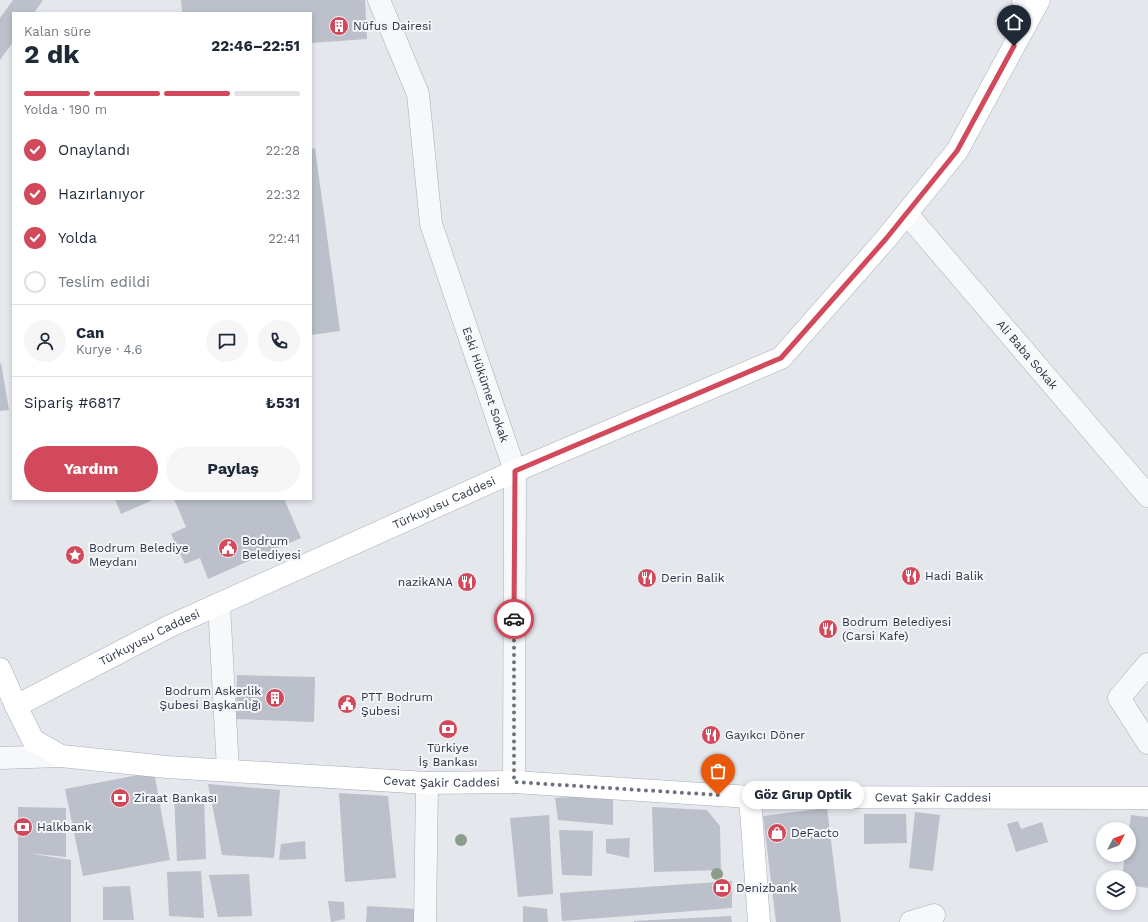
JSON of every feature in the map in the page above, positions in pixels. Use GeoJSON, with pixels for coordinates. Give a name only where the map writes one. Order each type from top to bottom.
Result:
{"type":"FeatureCollection","features":[{"type":"Feature","properties":{"kind":"street","name":"Eski Hükümet Sokak"},"geometry":{"type":"LineString","coordinates":[[379,0],[418,94],[431,224],[515,471],[514,782]]}},
{"type":"Feature","properties":{"kind":"street","name":"Türkuyusu Caddesi"},"geometry":{"type":"LineString","coordinates":[[16,706],[170,626],[515,471],[781,358],[885,240],[957,151],[1033,2]]}},
{"type":"Feature","properties":{"kind":"street","name":"Ali Baba Sokak"},"geometry":{"type":"LineString","coordinates":[[907,214],[1148,496]]}},
{"type":"Feature","properties":{"kind":"street"},"geometry":{"type":"LineString","coordinates":[[219,604],[228,770]]}},
{"type":"Feature","properties":{"kind":"street"},"geometry":{"type":"LineString","coordinates":[[1148,664],[1119,698],[1148,743]]}},
{"type":"Feature","properties":{"kind":"street","name":"Cevat Şakir Caddesi"},"geometry":{"type":"LineString","coordinates":[[0,669],[16,706],[34,740],[61,756],[167,767],[427,782],[514,782],[750,797],[1148,798]]}},
{"type":"Feature","properties":{"kind":"street"},"geometry":{"type":"LineString","coordinates":[[0,758],[61,756]]}},
{"type":"Feature","properties":{"kind":"street"},"geometry":{"type":"LineString","coordinates":[[425,922],[427,782]]}},
{"type":"Feature","properties":{"kind":"street"},"geometry":{"type":"LineString","coordinates":[[750,797],[759,922]]}},
{"type":"Feature","properties":{"kind":"street"},"geometry":{"type":"LineString","coordinates":[[911,922],[934,916]]}},
{"type":"Feature","properties":{"kind":"building"},"geometry":{"type":"Polygon","coordinates":[[[13,0],[43,0],[35,12],[12,12],[12,43],[0,60],[0,18],[13,0]]]}},
{"type":"Feature","properties":{"kind":"building","name":"Nüfus Dairesi"},"geometry":{"type":"Polygon","coordinates":[[[181,0],[365,0],[367,39],[312,43],[312,12],[182,12],[181,0]]]}},
{"type":"Feature","properties":{"kind":"building"},"geometry":{"type":"Polygon","coordinates":[[[315,148],[340,331],[312,335],[312,149],[315,148]]]}},
{"type":"Feature","properties":{"kind":"building"},"geometry":{"type":"Polygon","coordinates":[[[1,363],[9,410],[0,411],[0,364],[1,363]]]}},
{"type":"Feature","properties":{"kind":"building"},"geometry":{"type":"Polygon","coordinates":[[[115,500],[153,500],[121,514],[115,500]]]}},
{"type":"Feature","properties":{"kind":"building","name":"Bodrum Belediyesi"},"geometry":{"type":"Polygon","coordinates":[[[174,500],[284,500],[301,538],[208,579],[200,558],[185,564],[171,534],[186,527],[174,500]]]}},
{"type":"Feature","properties":{"kind":"building","name":"Bodrum Askerlik Şubesi Başkanlığı"},"geometry":{"type":"Polygon","coordinates":[[[237,675],[315,677],[314,722],[236,719],[237,675]]]}},
{"type":"Feature","properties":{"kind":"building"},"geometry":{"type":"Polygon","coordinates":[[[154,772],[170,860],[83,876],[65,789],[154,772]]]}},
{"type":"Feature","properties":{"kind":"building"},"geometry":{"type":"Polygon","coordinates":[[[208,784],[280,790],[274,858],[222,855],[208,784]]]}},
{"type":"Feature","properties":{"kind":"building"},"geometry":{"type":"Polygon","coordinates":[[[339,793],[388,796],[396,878],[345,882],[339,793]]]}},
{"type":"Feature","properties":{"kind":"building"},"geometry":{"type":"Polygon","coordinates":[[[174,794],[204,796],[206,859],[177,861],[174,794]]]}},
{"type":"Feature","properties":{"kind":"building"},"geometry":{"type":"Polygon","coordinates":[[[613,794],[613,825],[558,820],[555,798],[613,794]]]}},
{"type":"Feature","properties":{"kind":"building"},"geometry":{"type":"Polygon","coordinates":[[[18,807],[66,808],[66,857],[27,853],[71,860],[71,922],[18,922],[18,807]]]}},
{"type":"Feature","properties":{"kind":"building"},"geometry":{"type":"Polygon","coordinates":[[[652,807],[707,810],[720,826],[721,870],[654,872],[652,807]]]}},
{"type":"Feature","properties":{"kind":"building"},"geometry":{"type":"Polygon","coordinates":[[[827,808],[841,922],[776,922],[763,816],[827,808]]]}},
{"type":"Feature","properties":{"kind":"building"},"geometry":{"type":"Polygon","coordinates":[[[915,812],[940,815],[933,871],[909,868],[915,812]]]}},
{"type":"Feature","properties":{"kind":"building"},"geometry":{"type":"Polygon","coordinates":[[[864,814],[906,814],[907,843],[864,844],[864,814]]]}},
{"type":"Feature","properties":{"kind":"building"},"geometry":{"type":"Polygon","coordinates":[[[549,815],[553,894],[518,897],[510,818],[549,815]]]}},
{"type":"Feature","properties":{"kind":"building"},"geometry":{"type":"Polygon","coordinates":[[[1131,815],[1148,817],[1148,888],[1136,886],[1136,870],[1123,870],[1124,862],[1136,862],[1136,822],[1130,822],[1131,815]]]}},
{"type":"Feature","properties":{"kind":"building"},"geometry":{"type":"Polygon","coordinates":[[[1018,821],[1021,829],[1042,822],[1048,842],[1016,852],[1007,824],[1018,821]]]}},
{"type":"Feature","properties":{"kind":"building"},"geometry":{"type":"Polygon","coordinates":[[[559,830],[593,831],[592,876],[562,875],[559,830]]]}},
{"type":"Feature","properties":{"kind":"building"},"geometry":{"type":"Polygon","coordinates":[[[630,838],[629,858],[606,853],[606,839],[630,838]]]}},
{"type":"Feature","properties":{"kind":"building"},"geometry":{"type":"Polygon","coordinates":[[[305,841],[306,859],[279,860],[281,844],[305,841]]]}},
{"type":"Feature","properties":{"kind":"building"},"geometry":{"type":"Polygon","coordinates":[[[201,871],[204,918],[169,916],[167,872],[201,871]]]}},
{"type":"Feature","properties":{"kind":"building"},"geometry":{"type":"Polygon","coordinates":[[[249,874],[252,916],[218,917],[209,875],[249,874]]]}},
{"type":"Feature","properties":{"kind":"building"},"geometry":{"type":"Polygon","coordinates":[[[732,881],[732,908],[562,921],[560,893],[732,881]]]}},
{"type":"Feature","properties":{"kind":"building"},"geometry":{"type":"Polygon","coordinates":[[[130,886],[134,920],[103,920],[103,887],[130,886]]]}},
{"type":"Feature","properties":{"kind":"building"},"geometry":{"type":"Polygon","coordinates":[[[328,901],[344,902],[345,919],[331,922],[328,901]]]}},
{"type":"Feature","properties":{"kind":"building"},"geometry":{"type":"Polygon","coordinates":[[[367,906],[417,909],[416,922],[366,922],[367,906]]]}},
{"type":"Feature","properties":{"kind":"building"},"geometry":{"type":"Polygon","coordinates":[[[523,906],[547,909],[548,922],[523,922],[523,906]]]}},
{"type":"Feature","properties":{"kind":"building"},"geometry":{"type":"Polygon","coordinates":[[[731,916],[732,922],[634,922],[634,921],[731,916]]]}},
{"type":"Feature","properties":{"kind":"way so far"},"geometry":{"type":"LineString","coordinates":[[514,619],[514,782],[718,795]]}},
{"type":"Feature","properties":{"kind":"place","name":"Nüfus Dairesi"},"geometry":{"type":"Point","coordinates":[339,26]}},
{"type":"Feature","properties":{"kind":"place","name":"Bodrum Belediyesi"},"geometry":{"type":"Point","coordinates":[228,548]}},
{"type":"Feature","properties":{"kind":"place","name":"Bodrum Belediye Meydanı"},"geometry":{"type":"Point","coordinates":[75,555]}},
{"type":"Feature","properties":{"kind":"place","name":"Hadi Balik"},"geometry":{"type":"Point","coordinates":[911,576]}},
{"type":"Feature","properties":{"kind":"place","name":"Derin Balik"},"geometry":{"type":"Point","coordinates":[647,578]}},
{"type":"Feature","properties":{"kind":"place","name":"nazikANA"},"geometry":{"type":"Point","coordinates":[467,582]}},
{"type":"Feature","properties":{"kind":"place","name":"Bodrum Belediyesi (Carsi Kafe)"},"geometry":{"type":"Point","coordinates":[828,629]}},
{"type":"Feature","properties":{"kind":"place","name":"Bodrum Askerlik Şubesi Başkanlığı"},"geometry":{"type":"Point","coordinates":[275,698]}},
{"type":"Feature","properties":{"kind":"place","name":"PTT Bodrum Şubesi"},"geometry":{"type":"Point","coordinates":[347,704]}},
{"type":"Feature","properties":{"kind":"place","name":"Türkiye İş Bankası"},"geometry":{"type":"Point","coordinates":[448,729]}},
{"type":"Feature","properties":{"kind":"place","name":"Gayıkcı Döner"},"geometry":{"type":"Point","coordinates":[711,735]}},
{"type":"Feature","properties":{"kind":"place","name":"Göz Grup Optik"},"geometry":{"type":"Point","coordinates":[718,795]}},
{"type":"Feature","properties":{"kind":"place","name":"Ziraat Bankası"},"geometry":{"type":"Point","coordinates":[120,798]}},
{"type":"Feature","properties":{"kind":"place","name":"Halkbank"},"geometry":{"type":"Point","coordinates":[23,827]}},
{"type":"Feature","properties":{"kind":"place","name":"DeFacto"},"geometry":{"type":"Point","coordinates":[777,833]}},
{"type":"Feature","properties":{"kind":"place","name":"Denizbank"},"geometry":{"type":"Point","coordinates":[722,888]}},
{"type":"Feature","properties":{"kind":"route"},"geometry":{"type":"LineString","coordinates":[[514,619],[515,471],[781,358],[885,240],[957,151],[1014,46]]}}]}
